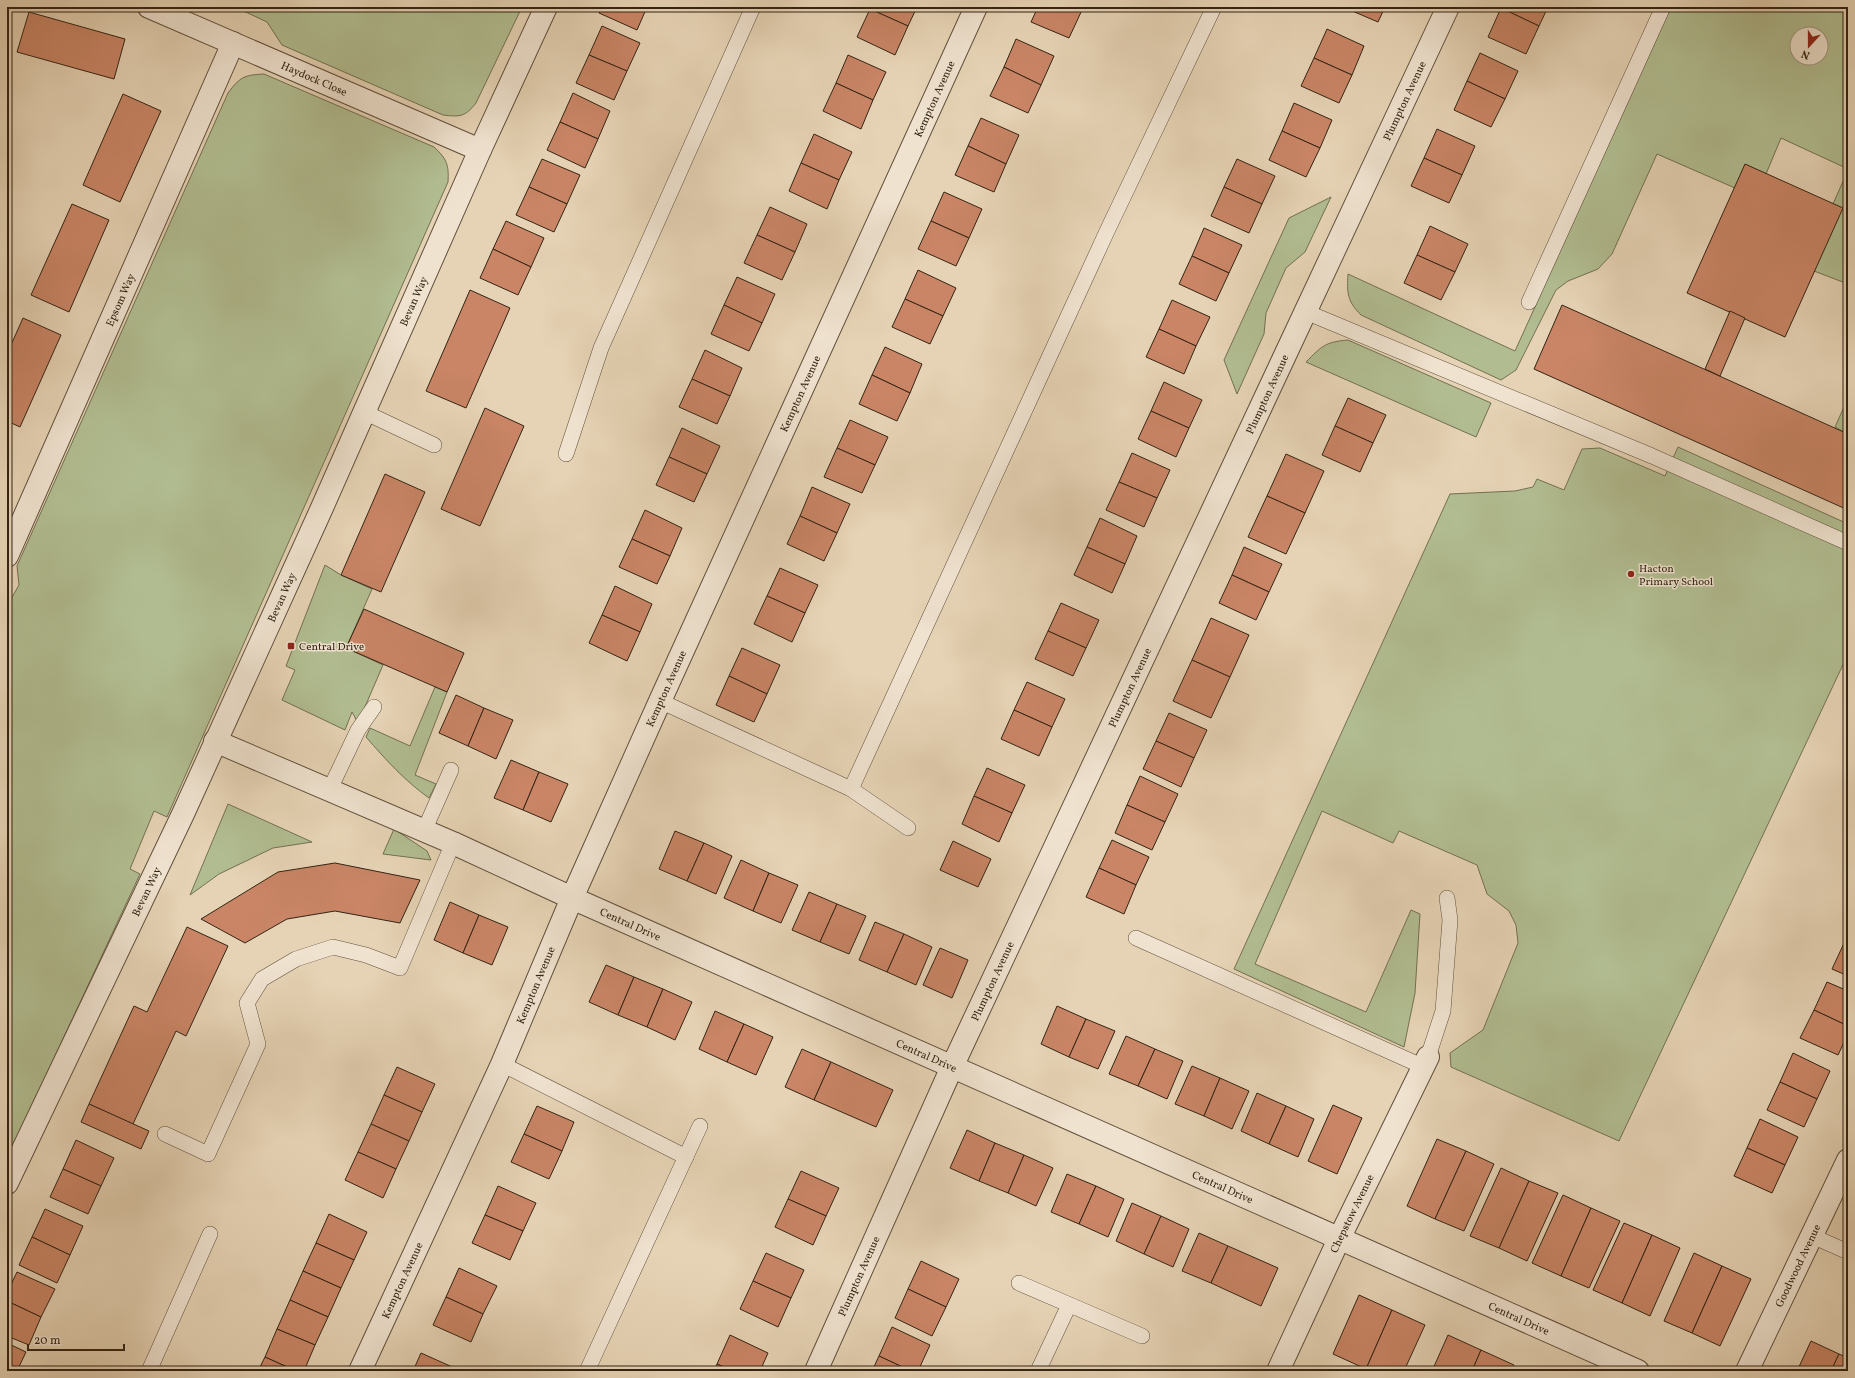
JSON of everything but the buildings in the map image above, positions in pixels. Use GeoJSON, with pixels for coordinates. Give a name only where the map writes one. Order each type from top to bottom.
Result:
{"type":"FeatureCollection","features":[{"type":"Feature","properties":{"kind":"street","name":"Haydock Close"},"geometry":{"type":"LineString","coordinates":[[148,7],[480,150]]}},
{"type":"Feature","properties":{"kind":"street","name":"Bevan Way"},"geometry":{"type":"LineString","coordinates":[[7,1183],[68,1051],[170,842],[364,412],[480,150],[546,7]]}},
{"type":"Feature","properties":{"kind":"street","name":"Kempton Avenue"},"geometry":{"type":"LineString","coordinates":[[360,1371],[502,1064],[572,898],[660,701],[976,7]]}},
{"type":"Feature","properties":{"kind":"street","name":"Plumpton Avenue"},"geometry":{"type":"LineString","coordinates":[[816,1371],[952,1067],[1448,7]]}},
{"type":"Feature","properties":{"kind":"street","name":"Epsom Way"},"geometry":{"type":"LineString","coordinates":[[7,556],[233,43]]}},
{"type":"Feature","properties":{"kind":"street","name":"Central Drive"},"geometry":{"type":"LineString","coordinates":[[215,741],[424,831],[1638,1371]]}},
{"type":"Feature","properties":{"kind":"street","name":"Chepstow Avenue"},"geometry":{"type":"LineString","coordinates":[[1278,1371],[1339,1239],[1426,1062]]}},
{"type":"Feature","properties":{"kind":"street","name":"Goodwood Avenue"},"geometry":{"type":"LineString","coordinates":[[1747,1371],[1848,1160]]}},
{"type":"Feature","properties":{"kind":"lane"},"geometry":{"type":"LineString","coordinates":[[566,454],[601,348],[753,7]]}},
{"type":"Feature","properties":{"kind":"lane"},"geometry":{"type":"LineString","coordinates":[[850,789],[1108,229],[1214,7]]}},
{"type":"Feature","properties":{"kind":"lane"},"geometry":{"type":"LineString","coordinates":[[1529,302],[1663,7]]}},
{"type":"Feature","properties":{"kind":"lane"},"geometry":{"type":"LineString","coordinates":[[1306,312],[1652,456],[1848,543]]}},
{"type":"Feature","properties":{"kind":"lane"},"geometry":{"type":"LineString","coordinates":[[364,412],[434,445]]}},
{"type":"Feature","properties":{"kind":"lane"},"geometry":{"type":"LineString","coordinates":[[660,701],[850,789],[908,828]]}},
{"type":"Feature","properties":{"kind":"lane"},"geometry":{"type":"LineString","coordinates":[[329,791],[358,730],[374,707]]}},
{"type":"Feature","properties":{"kind":"lane"},"geometry":{"type":"LineString","coordinates":[[424,831],[451,770]]}},
{"type":"Feature","properties":{"kind":"lane"},"geometry":{"type":"LineString","coordinates":[[165,1134],[208,1154],[258,1044],[247,1003],[262,979],[296,959],[333,947],[366,955],[400,968],[453,844]]}},
{"type":"Feature","properties":{"kind":"lane"},"geometry":{"type":"LineString","coordinates":[[1136,938],[1426,1062],[1443,1011],[1450,920],[1447,898]]}},
{"type":"Feature","properties":{"kind":"lane"},"geometry":{"type":"LineString","coordinates":[[502,1064],[686,1157]]}},
{"type":"Feature","properties":{"kind":"lane"},"geometry":{"type":"LineString","coordinates":[[587,1371],[700,1126]]}},
{"type":"Feature","properties":{"kind":"lane"},"geometry":{"type":"LineString","coordinates":[[149,1371],[210,1234]]}},
{"type":"Feature","properties":{"kind":"lane"},"geometry":{"type":"LineString","coordinates":[[1812,1236],[1848,1252]]}},
{"type":"Feature","properties":{"kind":"lane"},"geometry":{"type":"LineString","coordinates":[[1019,1283],[1142,1336]]}},
{"type":"Feature","properties":{"kind":"lane"},"geometry":{"type":"LineString","coordinates":[[1038,1371],[1069,1305]]}},
{"type":"Feature","properties":{"kind":"green space"},"geometry":{"type":"Polygon","coordinates":[[[235,7],[522,7],[476,103],[469,111],[462,115],[454,116],[443,115],[282,45],[267,22],[235,7]]]}},
{"type":"Feature","properties":{"kind":"green space"},"geometry":{"type":"Polygon","coordinates":[[[1671,7],[1848,7],[1848,169],[1781,138],[1766,174],[1735,188],[1657,154],[1612,254],[1598,269],[1568,281],[1556,290],[1516,370],[1501,380],[1361,315],[1350,301],[1348,292],[1348,274],[1515,351],[1671,7]]]}},
{"type":"Feature","properties":{"kind":"green space"},"geometry":{"type":"Polygon","coordinates":[[[264,74],[434,147],[442,155],[446,163],[448,182],[167,817],[154,811],[130,869],[140,874],[7,1159],[7,606],[19,585],[17,566],[228,93],[239,80],[247,76],[264,74]]]}},
{"type":"Feature","properties":{"kind":"green space"},"geometry":{"type":"Polygon","coordinates":[[[1848,170],[1848,284],[1814,271],[1833,204],[1848,170]]]}},
{"type":"Feature","properties":{"kind":"green space"},"geometry":{"type":"Polygon","coordinates":[[[1331,197],[1305,252],[1286,268],[1266,313],[1264,334],[1237,394],[1224,360],[1289,218],[1331,197]]]}},
{"type":"Feature","properties":{"kind":"green space"},"geometry":{"type":"Polygon","coordinates":[[[1348,340],[1491,403],[1476,437],[1306,362],[1324,346],[1334,342],[1348,340]]]}},
{"type":"Feature","properties":{"kind":"green space"},"geometry":{"type":"Polygon","coordinates":[[[1848,398],[1848,434],[1835,427],[1848,398]]]}},
{"type":"Feature","properties":{"kind":"green space"},"geometry":{"type":"Polygon","coordinates":[[[1678,447],[1848,524],[1848,654],[1619,1141],[1451,1067],[1450,1053],[1483,1030],[1518,943],[1516,925],[1509,911],[1487,894],[1477,865],[1399,831],[1393,843],[1322,811],[1255,964],[1366,1012],[1411,910],[1420,914],[1415,993],[1404,1047],[1234,969],[1450,494],[1515,491],[1533,487],[1537,479],[1564,490],[1582,449],[1600,448],[1665,476],[1678,447]]]}},
{"type":"Feature","properties":{"kind":"green space"},"geometry":{"type":"Polygon","coordinates":[[[325,565],[341,575],[372,589],[346,648],[383,665],[358,723],[352,712],[345,730],[282,700],[295,670],[286,666],[325,565]]]}},
{"type":"Feature","properties":{"kind":"green space"},"geometry":{"type":"Polygon","coordinates":[[[435,687],[447,692],[415,775],[436,784],[429,798],[396,770],[366,737],[370,728],[410,746],[435,687]]]}},
{"type":"Feature","properties":{"kind":"green space"},"geometry":{"type":"Polygon","coordinates":[[[228,804],[312,842],[273,848],[219,874],[190,895],[228,804]]]}},
{"type":"Feature","properties":{"kind":"green space"},"geometry":{"type":"Polygon","coordinates":[[[394,829],[427,851],[431,860],[383,854],[394,829]]]}},
{"type":"Feature","properties":{"kind":"place","name":"Hacton Primary School"},"geometry":{"type":"Point","coordinates":[1631,574]}},
{"type":"Feature","properties":{"kind":"place","name":"Central Drive"},"geometry":{"type":"Point","coordinates":[291,646]}}]}
